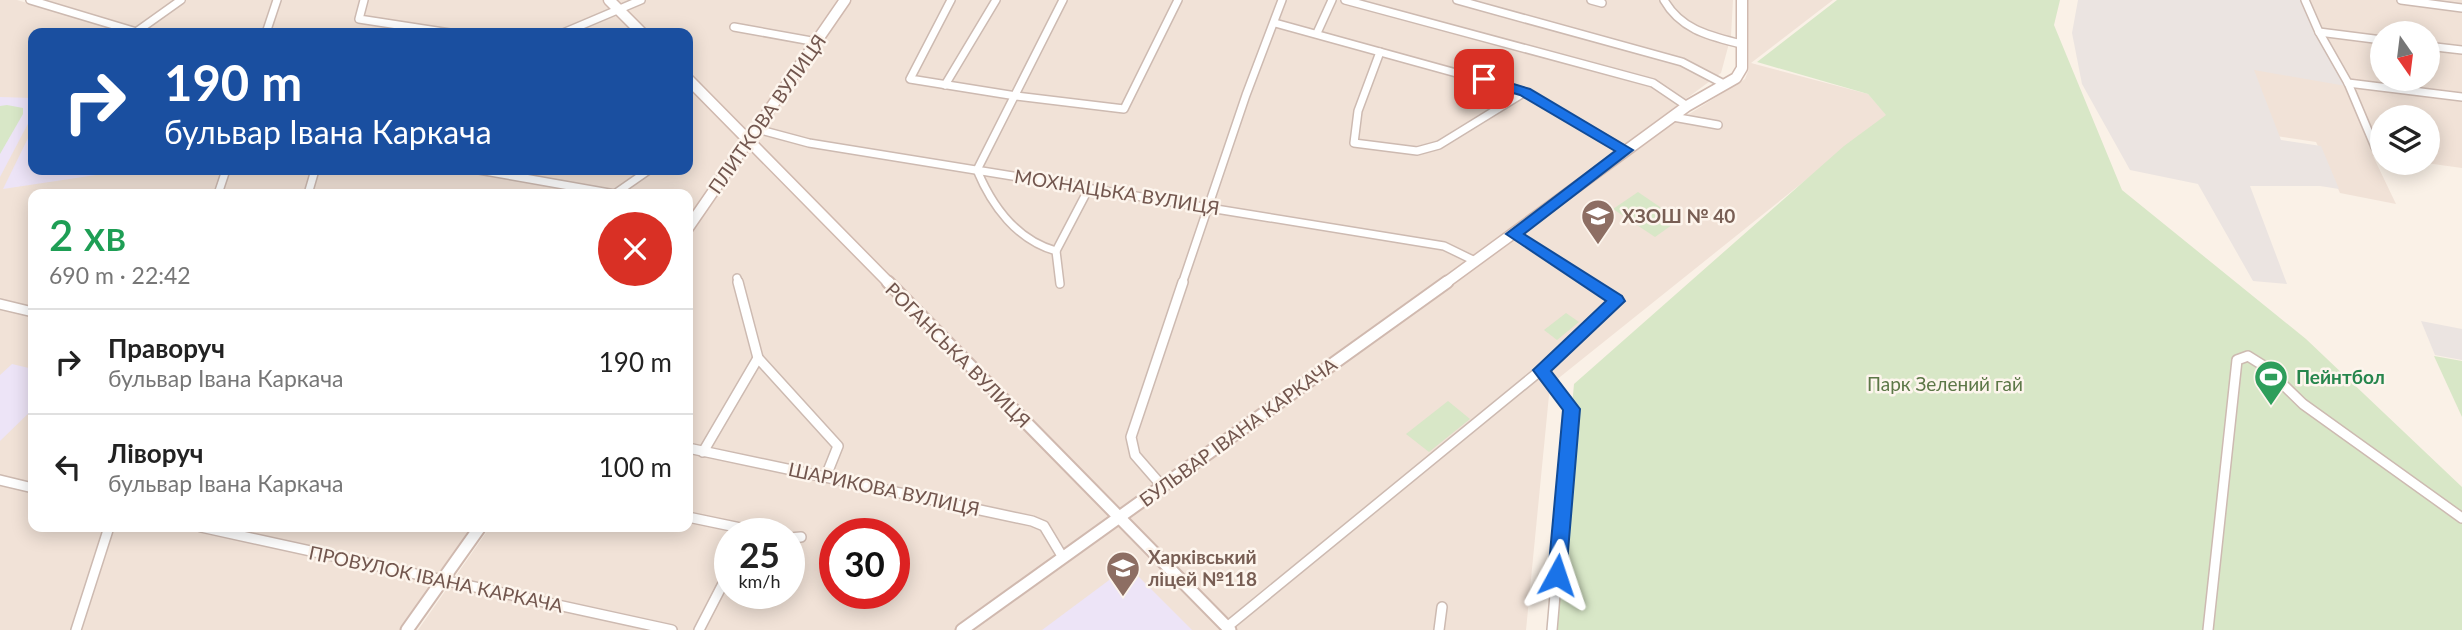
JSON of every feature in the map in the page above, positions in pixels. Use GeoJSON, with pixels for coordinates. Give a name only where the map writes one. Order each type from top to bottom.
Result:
{"type":"FeatureCollection","features":[{"type":"Feature","properties":{"kind":"street"},"geometry":{"type":"LineString","coordinates":[[30,0],[122,28]]}},
{"type":"Feature","properties":{"kind":"street"},"geometry":{"type":"LineString","coordinates":[[145,28],[181,0]]}},
{"type":"Feature","properties":{"kind":"street"},"geometry":{"type":"LineString","coordinates":[[268,28],[277,0]]}},
{"type":"Feature","properties":{"kind":"street"},"geometry":{"type":"LineString","coordinates":[[364,0],[359,19],[418,28]]}},
{"type":"Feature","properties":{"kind":"street"},"geometry":{"type":"LineString","coordinates":[[609,0],[637,28]]}},
{"type":"Feature","properties":{"kind":"street"},"geometry":{"type":"LineString","coordinates":[[576,28],[641,0]]}},
{"type":"Feature","properties":{"kind":"street","name":"ПЛИТКОВА ВУЛИЦЯ"},"geometry":{"type":"LineString","coordinates":[[693,221],[845,0]]}},
{"type":"Feature","properties":{"kind":"street"},"geometry":{"type":"LineString","coordinates":[[951,0],[910,79],[1124,110],[1178,0]]}},
{"type":"Feature","properties":{"kind":"street"},"geometry":{"type":"LineString","coordinates":[[945,85],[996,0]]}},
{"type":"Feature","properties":{"kind":"street"},"geometry":{"type":"LineString","coordinates":[[1056,251],[1036,245],[1007,218],[984,190],[977,170],[1063,0]]}},
{"type":"Feature","properties":{"kind":"street"},"geometry":{"type":"LineString","coordinates":[[1161,486],[1135,455],[1131,437],[1246,94],[1282,0]]}},
{"type":"Feature","properties":{"kind":"street"},"geometry":{"type":"LineString","coordinates":[[1317,33],[1332,0]]}},
{"type":"Feature","properties":{"kind":"street"},"geometry":{"type":"LineString","coordinates":[[1345,0],[1653,83],[1687,106]]}},
{"type":"Feature","properties":{"kind":"street"},"geometry":{"type":"LineString","coordinates":[[1457,0],[1488,4],[1682,62],[1724,84]]}},
{"type":"Feature","properties":{"kind":"street"},"geometry":{"type":"LineString","coordinates":[[1591,0],[1602,3]]}},
{"type":"Feature","properties":{"kind":"street"},"geometry":{"type":"LineString","coordinates":[[1664,0],[1670,14],[1681,24],[1741,44]]}},
{"type":"Feature","properties":{"kind":"street","name":"БУЛЬВАР ІВАНА КАРКАЧА"},"geometry":{"type":"LineString","coordinates":[[962,630],[1514,234],[1625,150],[1687,106],[1739,75],[1741,0]]}},
{"type":"Feature","properties":{"kind":"street"},"geometry":{"type":"LineString","coordinates":[[2305,0],[2319,32],[2348,83],[2370,135]]}},
{"type":"Feature","properties":{"kind":"street"},"geometry":{"type":"LineString","coordinates":[[2401,0],[2462,8]]}},
{"type":"Feature","properties":{"kind":"street"},"geometry":{"type":"LineString","coordinates":[[1275,23],[1525,92],[1625,150]]}},
{"type":"Feature","properties":{"kind":"street"},"geometry":{"type":"LineString","coordinates":[[734,27],[817,41]]}},
{"type":"Feature","properties":{"kind":"street"},"geometry":{"type":"LineString","coordinates":[[2319,32],[2370,38]]}},
{"type":"Feature","properties":{"kind":"street"},"geometry":{"type":"LineString","coordinates":[[2440,47],[2462,50]]}},
{"type":"Feature","properties":{"kind":"street"},"geometry":{"type":"LineString","coordinates":[[1380,52],[1358,111],[1354,143],[1417,150],[1439,145],[1525,92]]}},
{"type":"Feature","properties":{"kind":"street"},"geometry":{"type":"LineString","coordinates":[[2348,83],[2462,97]]}},
{"type":"Feature","properties":{"kind":"street","name":"РОГАНСЬКА ВУЛИЦЯ"},"geometry":{"type":"LineString","coordinates":[[693,84],[1229,629]]}},
{"type":"Feature","properties":{"kind":"street"},"geometry":{"type":"LineString","coordinates":[[1673,117],[1717,125]]}},
{"type":"Feature","properties":{"kind":"street","name":"МОХНАЦЬКА ВУЛИЦЯ"},"geometry":{"type":"LineString","coordinates":[[757,130],[808,143],[1444,246],[1475,261]]}},
{"type":"Feature","properties":{"kind":"street"},"geometry":{"type":"LineString","coordinates":[[509,175],[591,189]]}},
{"type":"Feature","properties":{"kind":"street"},"geometry":{"type":"LineString","coordinates":[[621,189],[642,175]]}},
{"type":"Feature","properties":{"kind":"street"},"geometry":{"type":"LineString","coordinates":[[1060,285],[1056,251],[1089,188]]}},
{"type":"Feature","properties":{"kind":"street"},"geometry":{"type":"LineString","coordinates":[[1229,629],[1541,370],[1617,301],[1514,234]]}},
{"type":"Feature","properties":{"kind":"street"},"geometry":{"type":"LineString","coordinates":[[737,278],[758,358],[838,446],[826,476]]}},
{"type":"Feature","properties":{"kind":"street"},"geometry":{"type":"LineString","coordinates":[[0,304],[28,311]]}},
{"type":"Feature","properties":{"kind":"street"},"geometry":{"type":"LineString","coordinates":[[2208,630],[2236,359],[2248,356],[2264,366],[2303,404],[2462,518]]}},
{"type":"Feature","properties":{"kind":"street"},"geometry":{"type":"LineString","coordinates":[[704,452],[758,358]]}},
{"type":"Feature","properties":{"kind":"street"},"geometry":{"type":"LineString","coordinates":[[1541,370],[1571,409],[1552,630]]}},
{"type":"Feature","properties":{"kind":"street","name":"ШАРИКОВА ВУЛИЦЯ"},"geometry":{"type":"LineString","coordinates":[[693,449],[1032,521],[1044,526],[1062,556]]}},
{"type":"Feature","properties":{"kind":"street"},"geometry":{"type":"LineString","coordinates":[[0,480],[28,487]]}},
{"type":"Feature","properties":{"kind":"street"},"geometry":{"type":"LineString","coordinates":[[693,518],[714,523]]}},
{"type":"Feature","properties":{"kind":"street"},"geometry":{"type":"LineString","coordinates":[[76,630],[107,532]]}},
{"type":"Feature","properties":{"kind":"street","name":"ПРОВУЛОК ІВАНА КАРКАЧА"},"geometry":{"type":"LineString","coordinates":[[223,532],[672,630]]}},
{"type":"Feature","properties":{"kind":"street"},"geometry":{"type":"LineString","coordinates":[[407,630],[476,532]]}},
{"type":"Feature","properties":{"kind":"street"},"geometry":{"type":"LineString","coordinates":[[699,630],[714,601]]}},
{"type":"Feature","properties":{"kind":"street"},"geometry":{"type":"LineString","coordinates":[[1439,630],[1442,607]]}},
{"type":"Feature","properties":{"kind":"shaded area"},"geometry":{"type":"Polygon","coordinates":[[[0,0],[17,0],[112,28],[28,28],[28,175],[220,175],[216,189],[28,189],[28,532],[469,532],[400,630],[0,630],[0,0]]]}},
{"type":"Feature","properties":{"kind":"shaded area"},"geometry":{"type":"Polygon","coordinates":[[[32,0],[1733,0],[1731,36],[1721,73],[966,630],[418,630],[487,532],[693,532],[693,189],[223,189],[228,175],[693,175],[693,28],[130,28],[32,0]]]}},
{"type":"Feature","properties":{"kind":"shaded area"},"geometry":{"type":"Polygon","coordinates":[[[1748,0],[1833,0],[1751,63],[1868,94],[1887,115],[1550,385],[1526,630],[975,630],[1670,126],[1745,79],[1749,69],[1748,0]]]}},
{"type":"Feature","properties":{"kind":"shaded area"},"geometry":{"type":"Polygon","coordinates":[[[2078,0],[2301,0],[2346,86],[2254,70],[2281,140],[2321,146],[2339,189],[2320,186],[2250,186],[2287,284],[2253,281],[2198,184],[2130,170],[2082,84],[2072,33],[2078,0]]]}},
{"type":"Feature","properties":{"kind":"shaded area"},"geometry":{"type":"Polygon","coordinates":[[[2302,0],[2462,0],[2462,168],[2440,165],[2440,105],[2370,105],[2370,175],[2382,175],[2396,204],[2340,193],[2316,142],[2276,136],[2252,69],[2318,33],[2302,0]]]}},
{"type":"Feature","properties":{"kind":"shaded area"},"geometry":{"type":"Polygon","coordinates":[[[0,97],[28,98],[28,124],[0,177],[0,97]]]}},
{"type":"Feature","properties":{"kind":"shaded area"},"geometry":{"type":"Polygon","coordinates":[[[28,138],[28,175],[96,175],[3,189],[28,138]]]}},
{"type":"Feature","properties":{"kind":"shaded area"},"geometry":{"type":"Polygon","coordinates":[[[2421,321],[2462,329],[2462,360],[2435,355],[2421,321]]]}},
{"type":"Feature","properties":{"kind":"shaded area"},"geometry":{"type":"Polygon","coordinates":[[[12,364],[28,368],[28,414],[0,441],[0,375],[12,364]]]}},
{"type":"Feature","properties":{"kind":"shaded area","name":"Харківський ліцей №118"},"geometry":{"type":"Polygon","coordinates":[[[1128,566],[1192,630],[1042,630],[1128,566]]]}},
{"type":"Feature","properties":{"kind":"green space","name":"Парк Зелений гай"},"geometry":{"type":"Polygon","coordinates":[[[1837,0],[2060,0],[2054,25],[2122,190],[2306,339],[2462,487],[2462,630],[1552,630],[1574,384],[1844,146],[1886,115],[1868,94],[1757,62],[1837,0]]]}},
{"type":"Feature","properties":{"kind":"green space"},"geometry":{"type":"Polygon","coordinates":[[[0,106],[23,108],[23,114],[0,154],[0,106]]]}},
{"type":"Feature","properties":{"kind":"green space"},"geometry":{"type":"Polygon","coordinates":[[[1638,192],[1679,220],[1655,237],[1613,209],[1638,192]]]}},
{"type":"Feature","properties":{"kind":"green space"},"geometry":{"type":"Polygon","coordinates":[[[1566,313],[1579,322],[1557,340],[1544,330],[1566,313]]]}},
{"type":"Feature","properties":{"kind":"green space"},"geometry":{"type":"Polygon","coordinates":[[[2434,356],[2462,361],[2462,417],[2434,356]]]}},
{"type":"Feature","properties":{"kind":"green space"},"geometry":{"type":"Polygon","coordinates":[[[1448,401],[1470,419],[1429,452],[1406,434],[1448,401]]]}},
{"type":"Feature","properties":{"kind":"place","name":"ХЗОШ № 40"},"geometry":{"type":"Point","coordinates":[1598,246]}},
{"type":"Feature","properties":{"kind":"place","name":"Пейнтбол"},"geometry":{"type":"Point","coordinates":[2271,407]}},
{"type":"Feature","properties":{"kind":"place","name":"Харківський ліцей №118"},"geometry":{"type":"Point","coordinates":[1123,598]}},
{"type":"Feature","properties":{"kind":"route"},"geometry":{"type":"LineString","coordinates":[[1484,79],[1525,92],[1625,150],[1514,234],[1617,301],[1541,370],[1571,409],[1557,575]]}}]}
